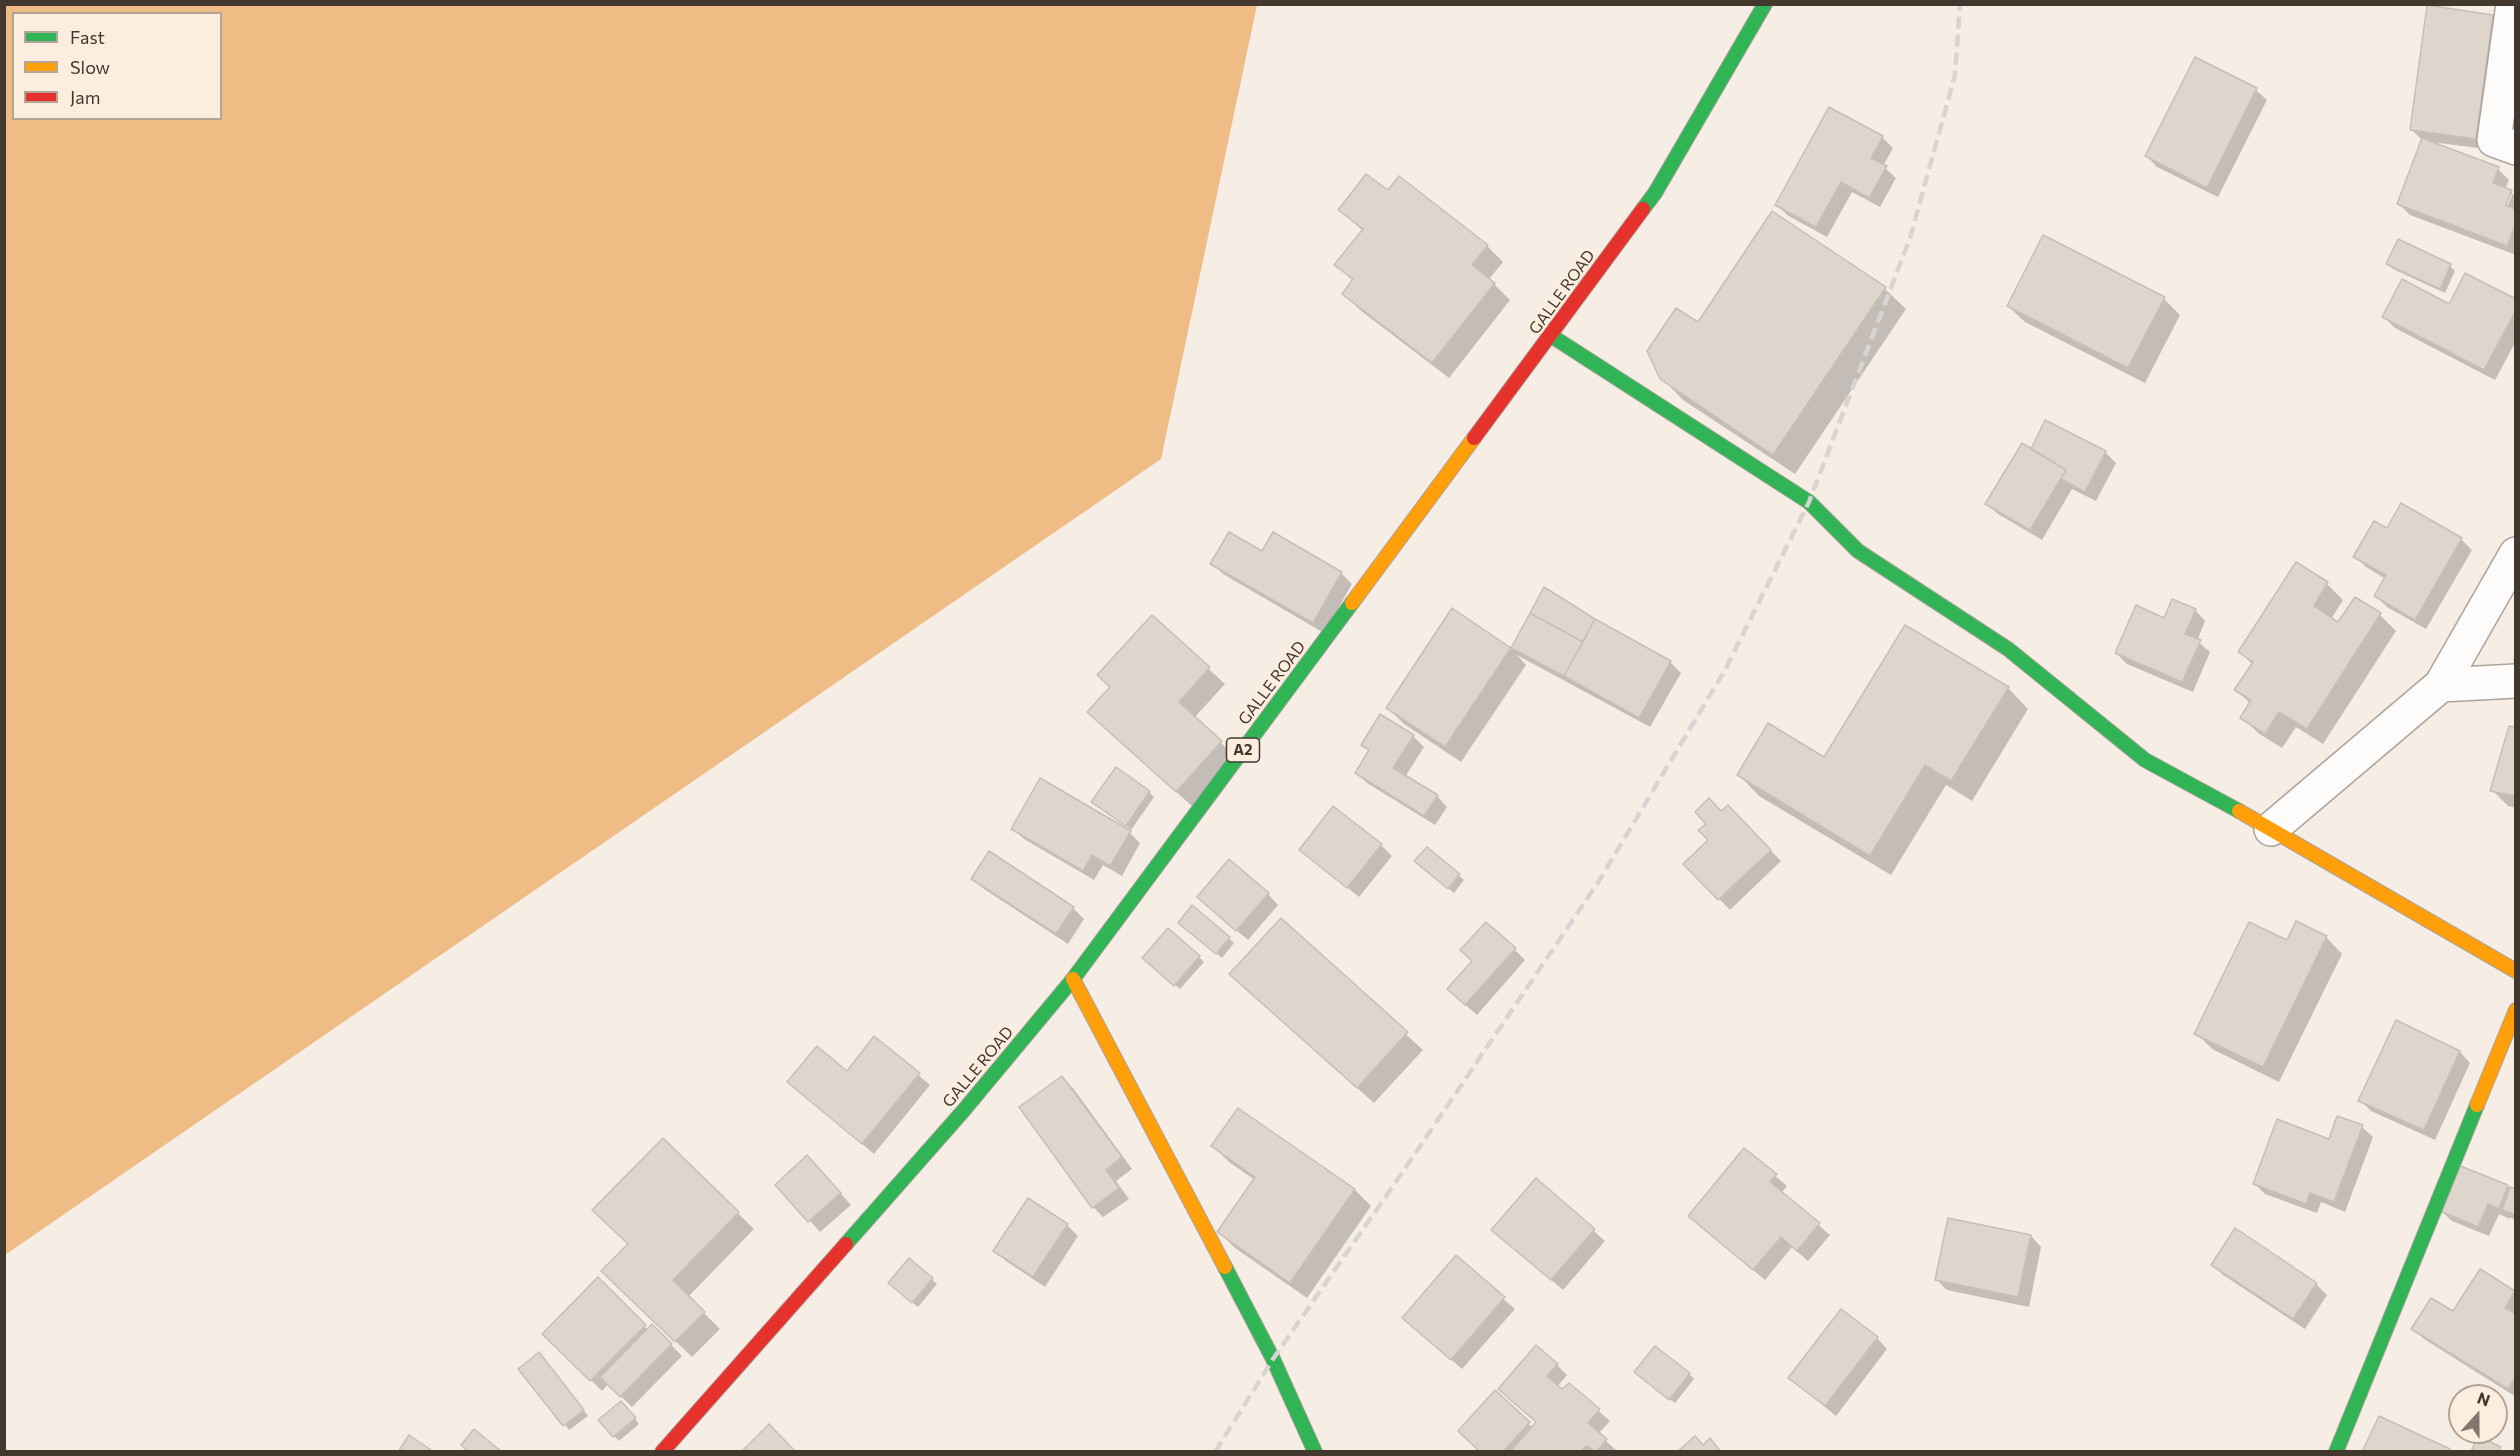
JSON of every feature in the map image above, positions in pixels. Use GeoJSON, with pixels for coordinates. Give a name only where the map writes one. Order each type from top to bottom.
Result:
{"type":"FeatureCollection","features":[{"type":"Feature","properties":{"kind":"main road","name":"GALLE ROAD"},"geometry":{"type":"LineString","coordinates":[[662,1452],[964,1110],[1073,979],[1655,193],[1765,4]]}},
{"type":"Feature","properties":{"kind":"main road"},"geometry":{"type":"LineString","coordinates":[[1550,335],[1809,502],[1858,551],[2008,649],[2145,759],[2516,971]]}},
{"type":"Feature","properties":{"kind":"main road"},"geometry":{"type":"LineString","coordinates":[[1073,979],[1273,1359],[1314,1452]]}},
{"type":"Feature","properties":{"kind":"main road"},"geometry":{"type":"LineString","coordinates":[[2336,1452],[2516,1010]]}},
{"type":"Feature","properties":{"kind":"street"},"geometry":{"type":"LineString","coordinates":[[2513,4],[2494,140],[2516,148]]}},
{"type":"Feature","properties":{"kind":"street"},"geometry":{"type":"LineString","coordinates":[[2271,829],[2441,685],[2516,554]]}},
{"type":"Feature","properties":{"kind":"street"},"geometry":{"type":"LineString","coordinates":[[2441,685],[2516,681]]}},
{"type":"Feature","properties":{"kind":"shaded area"},"geometry":{"type":"Polygon","coordinates":[[[5,4],[1257,4],[1161,459],[5,1255],[5,4]]]}},
{"type":"Feature","properties":{"kind":"building"},"geometry":{"type":"Polygon","coordinates":[[[2427,5],[2493,15],[2476,139],[2410,130],[2427,5]]]}},
{"type":"Feature","properties":{"kind":"building"},"geometry":{"type":"Polygon","coordinates":[[[2195,57],[2257,88],[2207,188],[2145,156],[2195,57]]]}},
{"type":"Feature","properties":{"kind":"building"},"geometry":{"type":"Polygon","coordinates":[[[1829,107],[1883,136],[1871,158],[1887,166],[1869,198],[1841,182],[1816,227],[1775,205],[1829,107]]]}},
{"type":"Feature","properties":{"kind":"building"},"geometry":{"type":"Polygon","coordinates":[[[2422,138],[2499,167],[2493,183],[2512,190],[2506,206],[2516,209],[2516,223],[2507,246],[2397,204],[2422,138]]]}},
{"type":"Feature","properties":{"kind":"building"},"geometry":{"type":"Polygon","coordinates":[[[1366,174],[1388,190],[1399,176],[1488,245],[1472,265],[1495,283],[1432,363],[1342,294],[1353,279],[1334,265],[1363,229],[1338,210],[1366,174]]]}},
{"type":"Feature","properties":{"kind":"building"},"geometry":{"type":"Polygon","coordinates":[[[1772,211],[1886,287],[1773,455],[1660,379],[1647,351],[1676,308],[1698,322],[1772,211]]]}},
{"type":"Feature","properties":{"kind":"building"},"geometry":{"type":"Polygon","coordinates":[[[2043,235],[2165,297],[2128,368],[2007,306],[2043,235]]]}},
{"type":"Feature","properties":{"kind":"building"},"geometry":{"type":"Polygon","coordinates":[[[2398,239],[2451,264],[2440,289],[2386,264],[2398,239]]]}},
{"type":"Feature","properties":{"kind":"building"},"geometry":{"type":"Polygon","coordinates":[[[2465,273],[2516,299],[2516,310],[2484,370],[2382,317],[2402,279],[2449,304],[2465,273]]]}},
{"type":"Feature","properties":{"kind":"building"},"geometry":{"type":"Polygon","coordinates":[[[2045,420],[2106,451],[2085,492],[2061,479],[2066,470],[2031,449],[2045,420]]]}},
{"type":"Feature","properties":{"kind":"building"},"geometry":{"type":"Polygon","coordinates":[[[2022,443],[2066,470],[2030,530],[1985,504],[2022,443]]]}},
{"type":"Feature","properties":{"kind":"building"},"geometry":{"type":"Polygon","coordinates":[[[2401,503],[2462,538],[2415,620],[2374,596],[2386,575],[2353,557],[2374,521],[2387,528],[2401,503]]]}},
{"type":"Feature","properties":{"kind":"building"},"geometry":{"type":"Polygon","coordinates":[[[1229,532],[1262,551],[1273,532],[1342,572],[1313,623],[1210,564],[1229,532]]]}},
{"type":"Feature","properties":{"kind":"building"},"geometry":{"type":"Polygon","coordinates":[[[2296,562],[2328,582],[2314,606],[2338,622],[2355,597],[2381,613],[2307,729],[2279,712],[2265,734],[2240,718],[2251,700],[2234,690],[2253,662],[2238,652],[2296,562]]]}},
{"type":"Feature","properties":{"kind":"building"},"geometry":{"type":"Polygon","coordinates":[[[1544,587],[1595,619],[1583,642],[1530,613],[1544,587]]]}},
{"type":"Feature","properties":{"kind":"building"},"geometry":{"type":"Polygon","coordinates":[[[2172,599],[2196,609],[2185,634],[2201,640],[2182,682],[2115,653],[2136,605],[2164,618],[2172,599]]]}},
{"type":"Feature","properties":{"kind":"building"},"geometry":{"type":"Polygon","coordinates":[[[1452,608],[1511,648],[1445,747],[1386,708],[1452,608]]]}},
{"type":"Feature","properties":{"kind":"building"},"geometry":{"type":"Polygon","coordinates":[[[1530,613],[1583,642],[1564,676],[1511,648],[1530,613]]]}},
{"type":"Feature","properties":{"kind":"building"},"geometry":{"type":"Polygon","coordinates":[[[1152,615],[1210,667],[1179,702],[1222,741],[1176,792],[1087,712],[1110,687],[1097,675],[1152,615]]]}},
{"type":"Feature","properties":{"kind":"building"},"geometry":{"type":"Polygon","coordinates":[[[1595,619],[1671,661],[1639,718],[1564,676],[1595,619]]]}},
{"type":"Feature","properties":{"kind":"building"},"geometry":{"type":"Polygon","coordinates":[[[1905,625],[2009,687],[1951,781],[1925,765],[1870,856],[1737,775],[1768,723],[1824,757],[1905,625]]]}},
{"type":"Feature","properties":{"kind":"building"},"geometry":{"type":"Polygon","coordinates":[[[1380,714],[1414,735],[1393,768],[1438,795],[1424,816],[1355,773],[1369,750],[1361,745],[1380,714]]]}},
{"type":"Feature","properties":{"kind":"building"},"geometry":{"type":"Polygon","coordinates":[[[2509,726],[2516,727],[2516,796],[2490,791],[2509,726]]]}},
{"type":"Feature","properties":{"kind":"building"},"geometry":{"type":"Polygon","coordinates":[[[1116,767],[1150,791],[1126,826],[1091,802],[1116,767]]]}},
{"type":"Feature","properties":{"kind":"building"},"geometry":{"type":"Polygon","coordinates":[[[1040,778],[1131,831],[1110,866],[1092,855],[1083,871],[1011,829],[1040,778]]]}},
{"type":"Feature","properties":{"kind":"building"},"geometry":{"type":"Polygon","coordinates":[[[1709,798],[1721,811],[1728,805],[1771,850],[1718,900],[1683,864],[1708,840],[1698,830],[1706,824],[1695,812],[1709,798]]]}},
{"type":"Feature","properties":{"kind":"building"},"geometry":{"type":"Polygon","coordinates":[[[1333,806],[1382,844],[1347,888],[1299,850],[1333,806]]]}},
{"type":"Feature","properties":{"kind":"building"},"geometry":{"type":"Polygon","coordinates":[[[1427,847],[1460,874],[1448,889],[1414,861],[1427,847]]]}},
{"type":"Feature","properties":{"kind":"building"},"geometry":{"type":"Polygon","coordinates":[[[989,851],[1074,907],[1056,934],[971,879],[989,851]]]}},
{"type":"Feature","properties":{"kind":"building"},"geometry":{"type":"Polygon","coordinates":[[[1229,859],[1269,893],[1236,931],[1197,897],[1229,859]]]}},
{"type":"Feature","properties":{"kind":"building"},"geometry":{"type":"Polygon","coordinates":[[[1192,905],[1230,937],[1216,954],[1178,923],[1192,905]]]}},
{"type":"Feature","properties":{"kind":"building"},"geometry":{"type":"Polygon","coordinates":[[[1281,918],[1408,1032],[1357,1088],[1229,974],[1281,918]]]}},
{"type":"Feature","properties":{"kind":"building"},"geometry":{"type":"Polygon","coordinates":[[[2296,921],[2327,936],[2263,1067],[2194,1034],[2249,922],[2287,940],[2296,921]]]}},
{"type":"Feature","properties":{"kind":"building"},"geometry":{"type":"Polygon","coordinates":[[[1486,922],[1516,948],[1465,1005],[1447,989],[1472,961],[1460,950],[1486,922]]]}},
{"type":"Feature","properties":{"kind":"building"},"geometry":{"type":"Polygon","coordinates":[[[1168,928],[1200,956],[1174,986],[1142,958],[1168,928]]]}},
{"type":"Feature","properties":{"kind":"building"},"geometry":{"type":"Polygon","coordinates":[[[2396,1020],[2460,1051],[2424,1130],[2358,1101],[2396,1020]]]}},
{"type":"Feature","properties":{"kind":"building"},"geometry":{"type":"Polygon","coordinates":[[[874,1036],[920,1073],[862,1144],[787,1082],[817,1046],[847,1071],[874,1036]]]}},
{"type":"Feature","properties":{"kind":"building"},"geometry":{"type":"Polygon","coordinates":[[[1062,1076],[1122,1157],[1106,1170],[1119,1188],[1092,1208],[1019,1107],[1062,1076]]]}},
{"type":"Feature","properties":{"kind":"building"},"geometry":{"type":"Polygon","coordinates":[[[1238,1108],[1355,1189],[1290,1283],[1217,1232],[1255,1177],[1211,1146],[1238,1108]]]}},
{"type":"Feature","properties":{"kind":"building"},"geometry":{"type":"Polygon","coordinates":[[[2337,1116],[2363,1125],[2334,1202],[2310,1193],[2306,1204],[2253,1184],[2277,1119],[2329,1139],[2337,1116]]]}},
{"type":"Feature","properties":{"kind":"building"},"geometry":{"type":"Polygon","coordinates":[[[663,1138],[739,1212],[673,1280],[705,1312],[675,1342],[601,1271],[628,1244],[592,1210],[663,1138]]]}},
{"type":"Feature","properties":{"kind":"building"},"geometry":{"type":"Polygon","coordinates":[[[1744,1148],[1777,1174],[1770,1182],[1820,1223],[1797,1251],[1781,1237],[1753,1270],[1688,1216],[1744,1148]]]}},
{"type":"Feature","properties":{"kind":"building"},"geometry":{"type":"Polygon","coordinates":[[[807,1155],[841,1193],[808,1222],[775,1185],[807,1155]]]}},
{"type":"Feature","properties":{"kind":"building"},"geometry":{"type":"Polygon","coordinates":[[[2458,1165],[2508,1185],[2499,1209],[2488,1204],[2478,1227],[2440,1211],[2458,1165]]]}},
{"type":"Feature","properties":{"kind":"building"},"geometry":{"type":"Polygon","coordinates":[[[1536,1178],[1595,1229],[1551,1280],[1491,1230],[1536,1178]]]}},
{"type":"Feature","properties":{"kind":"building"},"geometry":{"type":"Polygon","coordinates":[[[2510,1187],[2516,1189],[2516,1215],[2502,1210],[2510,1187]]]}},
{"type":"Feature","properties":{"kind":"building"},"geometry":{"type":"Polygon","coordinates":[[[1028,1198],[1068,1224],[1033,1277],[993,1251],[1028,1198]]]}},
{"type":"Feature","properties":{"kind":"building"},"geometry":{"type":"Polygon","coordinates":[[[1948,1218],[2031,1235],[2018,1297],[1935,1280],[1948,1218]]]}},
{"type":"Feature","properties":{"kind":"building"},"geometry":{"type":"Polygon","coordinates":[[[2235,1228],[2317,1283],[2293,1319],[2211,1265],[2235,1228]]]}},
{"type":"Feature","properties":{"kind":"building"},"geometry":{"type":"Polygon","coordinates":[[[1456,1255],[1505,1297],[1451,1360],[1402,1318],[1456,1255]]]}},
{"type":"Feature","properties":{"kind":"building"},"geometry":{"type":"Polygon","coordinates":[[[909,1258],[933,1278],[912,1303],[888,1283],[909,1258]]]}},
{"type":"Feature","properties":{"kind":"building"},"geometry":{"type":"Polygon","coordinates":[[[2480,1269],[2515,1291],[2505,1308],[2516,1314],[2516,1377],[2508,1389],[2508,1384],[2500,1384],[2411,1329],[2431,1298],[2453,1311],[2480,1269]]]}},
{"type":"Feature","properties":{"kind":"building"},"geometry":{"type":"Polygon","coordinates":[[[598,1277],[646,1325],[590,1381],[542,1334],[598,1277]]]}},
{"type":"Feature","properties":{"kind":"building"},"geometry":{"type":"Polygon","coordinates":[[[1841,1309],[1878,1337],[1825,1406],[1788,1378],[1841,1309]]]}},
{"type":"Feature","properties":{"kind":"building"},"geometry":{"type":"Polygon","coordinates":[[[652,1324],[672,1344],[620,1397],[600,1377],[652,1324]]]}},
{"type":"Feature","properties":{"kind":"building"},"geometry":{"type":"Polygon","coordinates":[[[1536,1345],[1558,1364],[1547,1376],[1562,1389],[1569,1383],[1600,1409],[1588,1423],[1607,1439],[1596,1452],[1586,1446],[1581,1452],[1510,1452],[1536,1422],[1498,1389],[1536,1345]]]}},
{"type":"Feature","properties":{"kind":"building"},"geometry":{"type":"Polygon","coordinates":[[[1655,1346],[1690,1373],[1669,1400],[1634,1372],[1655,1346]]]}},
{"type":"Feature","properties":{"kind":"building"},"geometry":{"type":"Polygon","coordinates":[[[539,1352],[584,1410],[563,1426],[518,1369],[539,1352]]]}},
{"type":"Feature","properties":{"kind":"building"},"geometry":{"type":"Polygon","coordinates":[[[1495,1390],[1530,1422],[1503,1452],[1480,1452],[1458,1431],[1495,1390]]]}},
{"type":"Feature","properties":{"kind":"building"},"geometry":{"type":"Polygon","coordinates":[[[621,1401],[636,1418],[613,1437],[598,1420],[621,1401]]]}},
{"type":"Feature","properties":{"kind":"building"},"geometry":{"type":"Polygon","coordinates":[[[2379,1416],[2450,1449],[2449,1452],[2362,1452],[2379,1416]]]}},
{"type":"Feature","properties":{"kind":"building"},"geometry":{"type":"Polygon","coordinates":[[[769,1424],[796,1452],[741,1452],[769,1424]]]}},
{"type":"Feature","properties":{"kind":"building"},"geometry":{"type":"Polygon","coordinates":[[[474,1429],[502,1452],[468,1452],[461,1445],[474,1429]]]}},
{"type":"Feature","properties":{"kind":"building"},"geometry":{"type":"Polygon","coordinates":[[[409,1435],[434,1452],[398,1452],[409,1435]]]}},
{"type":"Feature","properties":{"kind":"building"},"geometry":{"type":"Polygon","coordinates":[[[1695,1436],[1703,1445],[1710,1438],[1721,1452],[1677,1452],[1695,1436]]]}},
{"type":"Feature","properties":{"kind":"building"},"geometry":{"type":"Polygon","coordinates":[[[2474,1444],[2495,1444],[2501,1447],[2498,1452],[2471,1452],[2474,1444]]]}},
{"type":"Feature","properties":{"kind":"railway"},"geometry":{"type":"LineString","coordinates":[[1215,1452],[1273,1359],[1599,881],[1725,670],[1809,502],[1910,238],[1955,75],[1960,4]]}},
{"type":"Feature","properties":{"kind":"traffic: fast"},"geometry":{"type":"LineString","coordinates":[[1643,209],[1655,193],[1765,4]]}},
{"type":"Feature","properties":{"kind":"traffic: fast"},"geometry":{"type":"LineString","coordinates":[[1550,335],[1809,502],[1858,551],[2008,649],[2145,760],[2239,811]]}},
{"type":"Feature","properties":{"kind":"traffic: fast"},"geometry":{"type":"LineString","coordinates":[[846,1244],[964,1110],[1073,979],[1352,603]]}},
{"type":"Feature","properties":{"kind":"traffic: fast"},"geometry":{"type":"LineString","coordinates":[[2336,1452],[2477,1105]]}},
{"type":"Feature","properties":{"kind":"traffic: fast"},"geometry":{"type":"LineString","coordinates":[[1225,1267],[1273,1359],[1315,1452]]}},
{"type":"Feature","properties":{"kind":"traffic: slow"},"geometry":{"type":"LineString","coordinates":[[1352,603],[1474,438]]}},
{"type":"Feature","properties":{"kind":"traffic: slow"},"geometry":{"type":"LineString","coordinates":[[2239,811],[2516,971]]}},
{"type":"Feature","properties":{"kind":"traffic: slow"},"geometry":{"type":"LineString","coordinates":[[1073,979],[1225,1267]]}},
{"type":"Feature","properties":{"kind":"traffic: slow"},"geometry":{"type":"LineString","coordinates":[[2477,1105],[2516,1010]]}},
{"type":"Feature","properties":{"kind":"traffic: jam"},"geometry":{"type":"LineString","coordinates":[[1474,438],[1643,209]]}},
{"type":"Feature","properties":{"kind":"traffic: jam"},"geometry":{"type":"LineString","coordinates":[[662,1452],[846,1244]]}}]}
